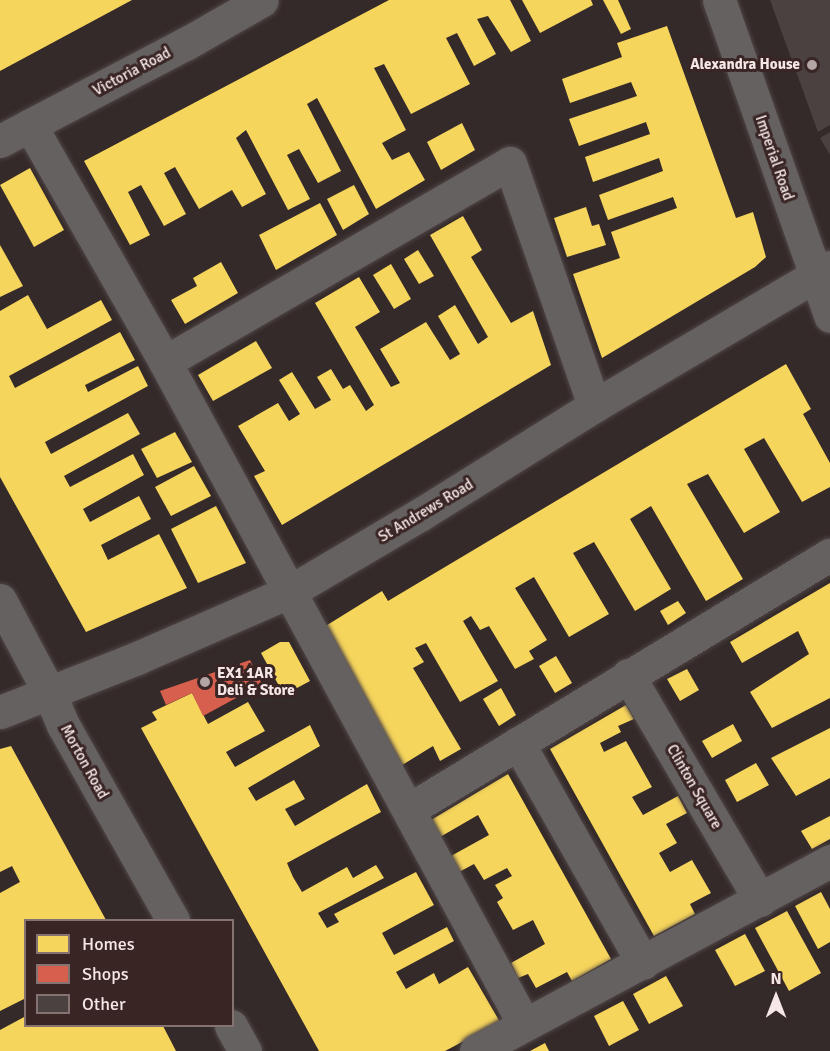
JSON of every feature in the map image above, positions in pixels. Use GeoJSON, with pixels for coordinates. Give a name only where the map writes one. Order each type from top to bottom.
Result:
{"type":"FeatureCollection","features":[{"type":"Feature","properties":{"kind":"street","name":"Victoria Road"},"geometry":{"type":"LineString","coordinates":[[0,141],[187,43],[262,0]]}},
{"type":"Feature","properties":{"kind":"street","name":"Imperial Road"},"geometry":{"type":"LineString","coordinates":[[719,0],[823,271],[830,316]]}},
{"type":"Feature","properties":{"kind":"street"},"geometry":{"type":"LineString","coordinates":[[30,125],[165,362],[289,592],[410,809],[524,1024]]}},
{"type":"Feature","properties":{"kind":"street"},"geometry":{"type":"LineString","coordinates":[[165,362],[510,163],[594,406]]}},
{"type":"Feature","properties":{"kind":"street","name":"St Andrews Road"},"geometry":{"type":"LineString","coordinates":[[0,712],[137,658],[289,592],[421,514],[594,406],[823,271]]}},
{"type":"Feature","properties":{"kind":"street"},"geometry":{"type":"LineString","coordinates":[[410,809],[628,675],[830,555]]}},
{"type":"Feature","properties":{"kind":"street","name":"Morton Road"},"geometry":{"type":"LineString","coordinates":[[0,600],[49,692],[63,725],[171,919]]}},
{"type":"Feature","properties":{"kind":"street","name":"Clinton Square"},"geometry":{"type":"LineString","coordinates":[[628,675],[760,900]]}},
{"type":"Feature","properties":{"kind":"street"},"geometry":{"type":"LineString","coordinates":[[518,743],[643,963]]}},
{"type":"Feature","properties":{"kind":"street"},"geometry":{"type":"LineString","coordinates":[[476,1051],[830,861]]}},
{"type":"Feature","properties":{"kind":"street"},"geometry":{"type":"LineString","coordinates":[[232,1027],[245,1051]]}},
{"type":"Feature","properties":{"kind":"building: Homes"},"geometry":{"type":"Polygon","coordinates":[[[0,0],[132,0],[0,71],[0,0]]]}},
{"type":"Feature","properties":{"kind":"building: Homes"},"geometry":{"type":"Polygon","coordinates":[[[389,0],[510,0],[531,41],[511,52],[488,16],[477,19],[496,54],[474,66],[457,33],[446,38],[470,84],[411,114],[384,64],[374,68],[406,130],[382,143],[392,160],[409,152],[425,180],[376,209],[317,98],[307,104],[341,171],[318,183],[299,149],[287,155],[310,199],[288,210],[246,130],[236,138],[266,194],[242,207],[232,190],[199,209],[175,167],[164,173],[186,214],[164,226],[141,185],[128,192],[150,235],[130,245],[84,161],[389,0]]]}},
{"type":"Feature","properties":{"kind":"building: Homes"},"geometry":{"type":"Polygon","coordinates":[[[522,0],[591,0],[593,5],[540,33],[522,0]]]}},
{"type":"Feature","properties":{"kind":"building: Homes"},"geometry":{"type":"Polygon","coordinates":[[[603,0],[618,0],[631,29],[621,34],[603,0]]]}},
{"type":"Feature","properties":{"kind":"building: Homes"},"geometry":{"type":"Polygon","coordinates":[[[667,26],[736,218],[753,212],[766,257],[755,267],[602,358],[573,274],[620,258],[611,232],[677,208],[673,197],[608,220],[599,195],[663,171],[659,158],[593,182],[585,157],[650,134],[646,122],[579,146],[569,119],[637,96],[631,82],[570,103],[562,79],[622,57],[617,43],[667,26]]]}},
{"type":"Feature","properties":{"kind":"building: Homes"},"geometry":{"type":"Polygon","coordinates":[[[462,123],[475,150],[441,170],[427,142],[462,123]]]}},
{"type":"Feature","properties":{"kind":"building: Homes"},"geometry":{"type":"Polygon","coordinates":[[[30,168],[64,230],[34,247],[0,185],[30,168]]]}},
{"type":"Feature","properties":{"kind":"building: Homes"},"geometry":{"type":"Polygon","coordinates":[[[354,185],[369,214],[343,230],[327,199],[354,185]]]}},
{"type":"Feature","properties":{"kind":"building: Homes"},"geometry":{"type":"Polygon","coordinates":[[[320,203],[337,235],[276,270],[259,235],[320,203]]]}},
{"type":"Feature","properties":{"kind":"building: Homes"},"geometry":{"type":"Polygon","coordinates":[[[586,207],[592,226],[599,224],[606,245],[567,257],[554,218],[586,207]]]}},
{"type":"Feature","properties":{"kind":"building: Homes"},"geometry":{"type":"Polygon","coordinates":[[[463,216],[482,250],[471,257],[511,323],[533,311],[551,365],[282,525],[254,476],[265,471],[238,426],[278,403],[289,421],[300,414],[279,380],[292,372],[315,409],[331,400],[317,377],[331,369],[343,389],[350,385],[366,411],[374,405],[315,303],[359,277],[380,312],[355,327],[391,387],[400,383],[380,349],[426,322],[450,360],[460,354],[438,316],[455,305],[478,344],[488,337],[430,235],[463,216]]]}},
{"type":"Feature","properties":{"kind":"building: Homes"},"geometry":{"type":"Polygon","coordinates":[[[0,245],[23,286],[0,297],[0,245]]]}},
{"type":"Feature","properties":{"kind":"building: Homes"},"geometry":{"type":"Polygon","coordinates":[[[418,250],[434,276],[419,284],[404,259],[418,250]]]}},
{"type":"Feature","properties":{"kind":"building: Homes"},"geometry":{"type":"Polygon","coordinates":[[[221,262],[238,293],[185,324],[171,300],[197,286],[193,278],[221,262]]]}},
{"type":"Feature","properties":{"kind":"building: Homes"},"geometry":{"type":"Polygon","coordinates":[[[391,264],[411,299],[394,309],[373,275],[391,264]]]}},
{"type":"Feature","properties":{"kind":"building: Homes"},"geometry":{"type":"Polygon","coordinates":[[[28,295],[47,329],[101,300],[112,320],[9,376],[15,388],[120,332],[135,360],[85,385],[88,392],[138,366],[148,386],[45,442],[51,454],[128,413],[140,434],[64,476],[70,487],[133,454],[144,475],[83,509],[90,522],[139,496],[151,519],[101,545],[108,560],[159,534],[187,588],[86,632],[0,477],[0,311],[28,295]]]}},
{"type":"Feature","properties":{"kind":"building: Homes"},"geometry":{"type":"Polygon","coordinates":[[[256,341],[272,368],[213,401],[198,375],[256,341]]]}},
{"type":"Feature","properties":{"kind":"building: Homes"},"geometry":{"type":"Polygon","coordinates":[[[786,364],[811,409],[803,414],[830,463],[830,487],[802,502],[764,438],[744,449],[780,512],[744,533],[708,474],[687,484],[743,579],[706,601],[651,506],[630,519],[671,589],[635,611],[594,542],[573,553],[609,614],[569,637],[534,577],[515,588],[547,640],[529,651],[534,659],[515,669],[489,626],[480,630],[471,616],[463,621],[498,681],[460,702],[426,643],[415,648],[424,662],[413,668],[461,749],[440,761],[433,746],[399,767],[324,627],[382,591],[388,601],[786,364]]]}},
{"type":"Feature","properties":{"kind":"building: Homes"},"geometry":{"type":"Polygon","coordinates":[[[175,432],[192,462],[157,478],[141,449],[175,432]]]}},
{"type":"Feature","properties":{"kind":"building: Homes"},"geometry":{"type":"Polygon","coordinates":[[[194,466],[211,496],[171,516],[155,487],[194,466]]]}},
{"type":"Feature","properties":{"kind":"building: Homes"},"geometry":{"type":"Polygon","coordinates":[[[216,506],[246,563],[198,583],[171,529],[216,506]]]}},
{"type":"Feature","properties":{"kind":"building: Homes"},"geometry":{"type":"Polygon","coordinates":[[[830,583],[830,698],[772,728],[750,692],[809,654],[798,631],[742,663],[730,642],[830,583]]]}},
{"type":"Feature","properties":{"kind":"building: Homes"},"geometry":{"type":"Polygon","coordinates":[[[678,601],[686,613],[668,625],[660,611],[678,601]]]}},
{"type":"Feature","properties":{"kind":"building: Homes"},"geometry":{"type":"Polygon","coordinates":[[[280,642],[289,642],[310,681],[284,695],[261,653],[280,642]]]}},
{"type":"Feature","properties":{"kind":"building: Homes"},"geometry":{"type":"Polygon","coordinates":[[[556,656],[572,683],[555,693],[539,666],[556,656]]]}},
{"type":"Feature","properties":{"kind":"building: Homes"},"geometry":{"type":"Polygon","coordinates":[[[687,669],[699,690],[680,701],[667,679],[687,669]]]}},
{"type":"Feature","properties":{"kind":"building: Homes"},"geometry":{"type":"Polygon","coordinates":[[[501,688],[516,715],[499,726],[483,699],[501,688]]]}},
{"type":"Feature","properties":{"kind":"building: Homes"},"geometry":{"type":"Polygon","coordinates":[[[192,693],[208,724],[248,702],[265,731],[226,752],[235,767],[310,725],[320,746],[248,788],[256,801],[294,780],[305,799],[285,809],[295,826],[367,784],[381,812],[287,863],[293,877],[302,892],[347,867],[353,878],[376,865],[384,878],[318,913],[327,928],[339,922],[334,914],[416,872],[434,905],[382,933],[394,955],[447,927],[454,941],[396,972],[406,989],[434,973],[439,984],[468,967],[500,1022],[445,1051],[319,1051],[141,728],[157,720],[152,712],[192,693]]]}},
{"type":"Feature","properties":{"kind":"building: Homes"},"geometry":{"type":"Polygon","coordinates":[[[626,705],[634,719],[618,726],[621,732],[600,743],[604,752],[626,741],[652,787],[632,797],[643,815],[678,796],[687,813],[666,824],[677,843],[659,853],[670,872],[692,860],[711,893],[690,904],[695,914],[654,936],[550,749],[626,705]]]}},
{"type":"Feature","properties":{"kind":"building: Homes"},"geometry":{"type":"Polygon","coordinates":[[[733,724],[742,741],[712,758],[702,741],[733,724]]]}},
{"type":"Feature","properties":{"kind":"building: Homes"},"geometry":{"type":"Polygon","coordinates":[[[830,728],[830,778],[796,796],[771,758],[830,728]]]}},
{"type":"Feature","properties":{"kind":"building: Homes"},"geometry":{"type":"Polygon","coordinates":[[[11,746],[105,919],[24,919],[24,999],[0,1011],[0,893],[20,882],[12,866],[0,872],[0,749],[11,746]]]}},
{"type":"Feature","properties":{"kind":"building: Homes"},"geometry":{"type":"Polygon","coordinates":[[[756,763],[769,785],[737,802],[725,780],[756,763]]]}},
{"type":"Feature","properties":{"kind":"building: Homes"},"geometry":{"type":"Polygon","coordinates":[[[508,774],[611,959],[572,981],[567,972],[536,988],[528,974],[518,978],[511,963],[545,944],[533,920],[513,930],[497,902],[503,898],[495,885],[512,876],[507,868],[484,880],[474,864],[459,872],[451,856],[489,835],[478,815],[440,837],[431,820],[508,774]]]}},
{"type":"Feature","properties":{"kind":"building: Homes"},"geometry":{"type":"Polygon","coordinates":[[[830,816],[830,839],[812,849],[801,831],[830,816]]]}},
{"type":"Feature","properties":{"kind":"building: Homes"},"geometry":{"type":"Polygon","coordinates":[[[821,892],[830,909],[830,942],[818,949],[795,906],[821,892]]]}},
{"type":"Feature","properties":{"kind":"building: Homes"},"geometry":{"type":"Polygon","coordinates":[[[787,911],[821,973],[789,991],[755,928],[787,911]]]}},
{"type":"Feature","properties":{"kind":"building: Homes"},"geometry":{"type":"Polygon","coordinates":[[[745,934],[765,971],[735,986],[715,950],[745,934]]]}},
{"type":"Feature","properties":{"kind":"building: Homes"},"geometry":{"type":"Polygon","coordinates":[[[666,976],[683,1006],[649,1024],[633,994],[666,976]]]}},
{"type":"Feature","properties":{"kind":"building: Homes"},"geometry":{"type":"Polygon","coordinates":[[[623,1001],[639,1030],[609,1046],[594,1016],[623,1001]]]}},
{"type":"Feature","properties":{"kind":"building: Homes"},"geometry":{"type":"Polygon","coordinates":[[[24,1017],[24,1027],[164,1027],[176,1051],[0,1051],[0,1030],[24,1017]]]}},
{"type":"Feature","properties":{"kind":"building: Homes"},"geometry":{"type":"Polygon","coordinates":[[[545,1043],[549,1051],[530,1051],[545,1043]]]}},
{"type":"Feature","properties":{"kind":"building: Shops"},"geometry":{"type":"Polygon","coordinates":[[[250,660],[262,684],[203,716],[192,693],[166,705],[160,691],[250,660]]]}},
{"type":"Feature","properties":{"kind":"building: Other","name":"Alexandra House"},"geometry":{"type":"Polygon","coordinates":[[[770,0],[830,0],[830,125],[818,132],[770,0]]]}},
{"type":"Feature","properties":{"kind":"building: Other"},"geometry":{"type":"Polygon","coordinates":[[[830,132],[830,155],[820,138],[830,132]]]}},
{"type":"Feature","properties":{"kind":"place","name":"Alexandra House"},"geometry":{"type":"Point","coordinates":[812,65]}},
{"type":"Feature","properties":{"kind":"place","name":"EX1 1AR Deli & Store"},"geometry":{"type":"Point","coordinates":[205,682]}}]}
